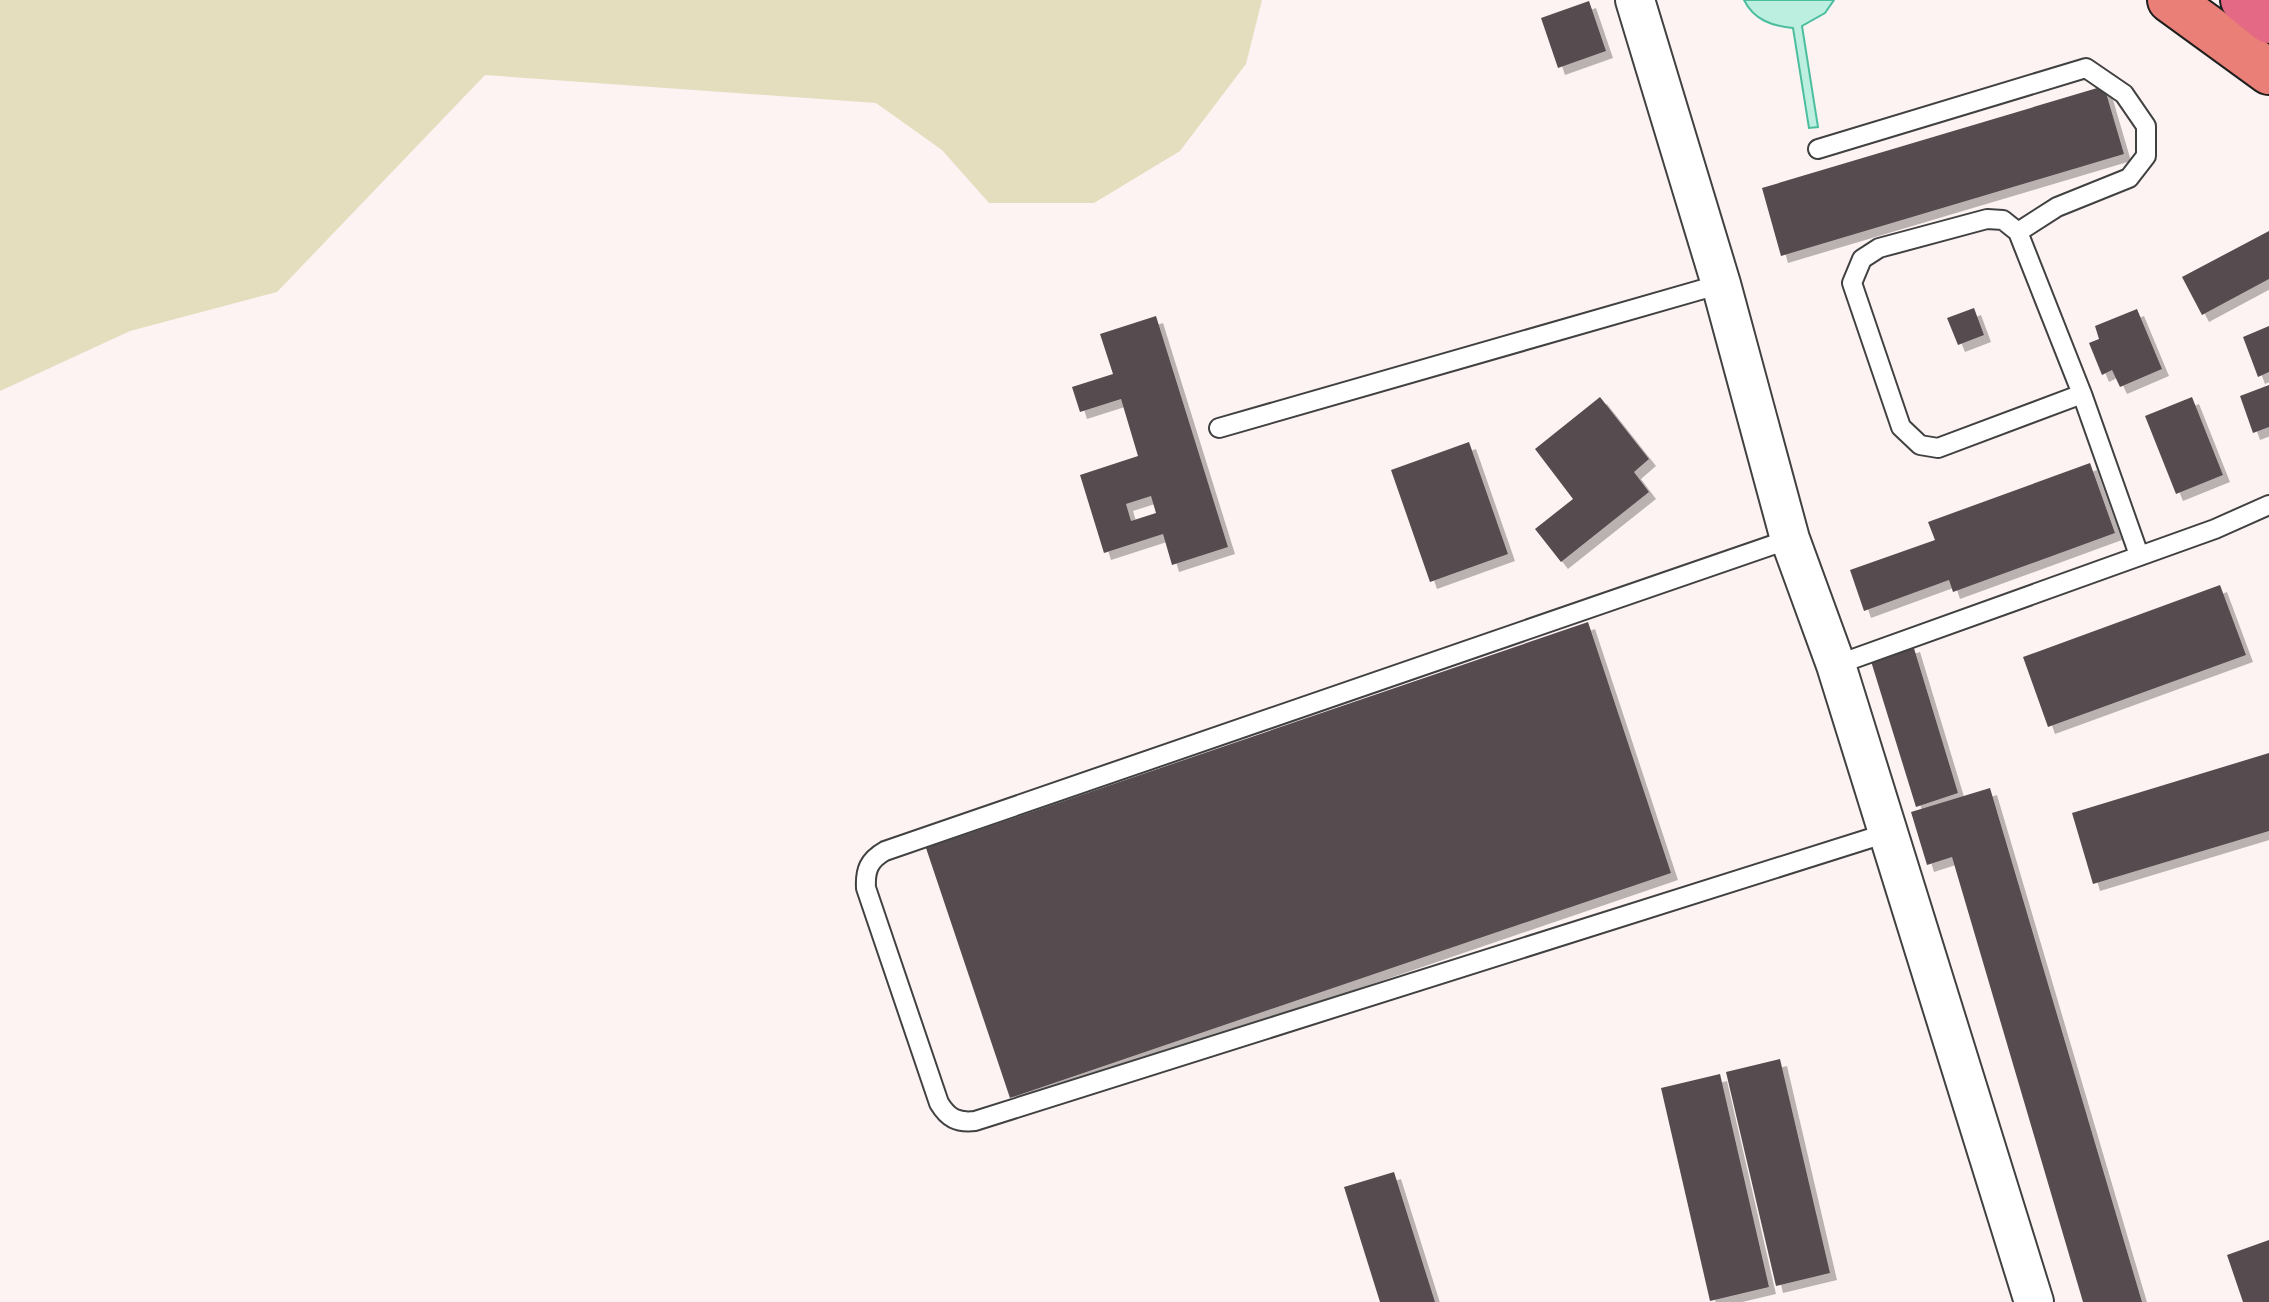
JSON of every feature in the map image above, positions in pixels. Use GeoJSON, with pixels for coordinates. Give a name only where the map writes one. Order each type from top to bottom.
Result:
{"type":"FeatureCollection","features":[{"type":"Feature","properties":{"kind":"highway"},"geometry":{"type":"LineString","coordinates":[[2243,0],[2269,21]]}},
{"type":"Feature","properties":{"kind":"main road"},"geometry":{"type":"LineString","coordinates":[[2170,0],[2269,72]]}},
{"type":"Feature","properties":{"kind":"street"},"geometry":{"type":"LineString","coordinates":[[1635,0],[1721,284],[1790,539],[1836,665],[2034,1302]]}},
{"type":"Feature","properties":{"kind":"lane"},"geometry":{"type":"LineString","coordinates":[[1818,149],[2086,68],[2124,94],[2146,126],[2146,156],[2129,178],[2057,207],[2018,232]]}},
{"type":"Feature","properties":{"kind":"lane"},"geometry":{"type":"LineString","coordinates":[[2082,394],[1938,448],[1920,445],[1901,427],[1852,283],[1862,259],[1879,248],[1987,219],[2003,220],[2018,232],[2082,394],[2139,555]]}},
{"type":"Feature","properties":{"kind":"lane"},"geometry":{"type":"LineString","coordinates":[[1219,428],[1721,284]]}},
{"type":"Feature","properties":{"kind":"lane"},"geometry":{"type":"LineString","coordinates":[[1836,665],[2215,529],[2269,505]]}},
{"type":"Feature","properties":{"kind":"lane"},"geometry":{"type":"LineString","coordinates":[[1790,539],[885,851],[868,866],[866,888],[939,1103],[953,1119],[964,1122],[1887,833]]}},
{"type":"Feature","properties":{"kind":"shaded area"},"geometry":{"type":"Polygon","coordinates":[[[0,0],[1262,0],[1246,64],[1180,151],[1094,203],[989,203],[942,150],[876,103],[485,75],[277,292],[130,331],[0,391],[0,0]]]}},
{"type":"Feature","properties":{"kind":"shaded area"},"geometry":{"type":"Polygon","coordinates":[[[1744,0],[1834,0],[1825,13],[1802,26],[1818,127],[1809,128],[1793,28],[1764,21],[1753,13],[1744,0]]]}},
{"type":"Feature","properties":{"kind":"building"},"geometry":{"type":"Polygon","coordinates":[[[1589,1],[1606,51],[1558,68],[1541,18],[1589,1]]]}},
{"type":"Feature","properties":{"kind":"building"},"geometry":{"type":"Polygon","coordinates":[[[2104,86],[2124,154],[1781,256],[1762,188],[2104,86]]]}},
{"type":"Feature","properties":{"kind":"building"},"geometry":{"type":"Polygon","coordinates":[[[2269,231],[2269,279],[2202,315],[2182,277],[2269,231]]]}},
{"type":"Feature","properties":{"kind":"building"},"geometry":{"type":"Polygon","coordinates":[[[1974,308],[1984,335],[1958,345],[1947,318],[1974,308]]]}},
{"type":"Feature","properties":{"kind":"building"},"geometry":{"type":"Polygon","coordinates":[[[2137,309],[2162,369],[2120,387],[2112,370],[2102,375],[2089,343],[2099,339],[2095,326],[2137,309]]]}},
{"type":"Feature","properties":{"kind":"building"},"geometry":{"type":"Polygon","coordinates":[[[1156,316],[1228,547],[1172,565],[1163,534],[1104,553],[1080,475],[1138,456],[1121,399],[1080,412],[1072,387],[1113,374],[1100,334],[1156,316]],[[1151,496],[1126,504],[1131,521],[1156,513],[1151,496]]]}},
{"type":"Feature","properties":{"kind":"building"},"geometry":{"type":"Polygon","coordinates":[[[2269,326],[2269,372],[2258,377],[2243,337],[2269,326]]]}},
{"type":"Feature","properties":{"kind":"building"},"geometry":{"type":"Polygon","coordinates":[[[2269,385],[2269,427],[2253,433],[2240,396],[2269,385]]]}},
{"type":"Feature","properties":{"kind":"building"},"geometry":{"type":"Polygon","coordinates":[[[1600,397],[1649,459],[1634,472],[1649,492],[1561,562],[1535,529],[1573,499],[1535,449],[1600,397]]]}},
{"type":"Feature","properties":{"kind":"building"},"geometry":{"type":"Polygon","coordinates":[[[2192,397],[2223,475],[2176,494],[2145,416],[2192,397]]]}},
{"type":"Feature","properties":{"kind":"building"},"geometry":{"type":"Polygon","coordinates":[[[1469,442],[1508,554],[1430,582],[1391,470],[1469,442]]]}},
{"type":"Feature","properties":{"kind":"building"},"geometry":{"type":"Polygon","coordinates":[[[2090,463],[2115,533],[1953,592],[1949,580],[1864,611],[1850,570],[1935,540],[1928,522],[2090,463]]]}},
{"type":"Feature","properties":{"kind":"building"},"geometry":{"type":"Polygon","coordinates":[[[2220,585],[2246,655],[2048,727],[2023,657],[2220,585]]]}},
{"type":"Feature","properties":{"kind":"building"},"geometry":{"type":"Polygon","coordinates":[[[1588,622],[1671,873],[1010,1098],[926,848],[1588,622]]]}},
{"type":"Feature","properties":{"kind":"building"},"geometry":{"type":"Polygon","coordinates":[[[1913,645],[1958,793],[1916,807],[1870,658],[1913,645]]]}},
{"type":"Feature","properties":{"kind":"building"},"geometry":{"type":"Polygon","coordinates":[[[2269,753],[2269,831],[2093,884],[2072,813],[2269,753]]]}},
{"type":"Feature","properties":{"kind":"building"},"geometry":{"type":"Polygon","coordinates":[[[1990,788],[2142,1302],[2083,1302],[1952,857],[1927,865],[1911,812],[1990,788]]]}},
{"type":"Feature","properties":{"kind":"building"},"geometry":{"type":"Polygon","coordinates":[[[1780,1059],[1830,1273],[1776,1286],[1726,1072],[1780,1059]]]}},
{"type":"Feature","properties":{"kind":"building"},"geometry":{"type":"Polygon","coordinates":[[[1720,1074],[1769,1287],[1710,1301],[1661,1088],[1720,1074]]]}},
{"type":"Feature","properties":{"kind":"building"},"geometry":{"type":"Polygon","coordinates":[[[1394,1172],[1435,1302],[1380,1302],[1344,1187],[1394,1172]]]}},
{"type":"Feature","properties":{"kind":"building"},"geometry":{"type":"Polygon","coordinates":[[[2269,1240],[2269,1302],[2243,1302],[2227,1255],[2269,1240]]]}}]}
